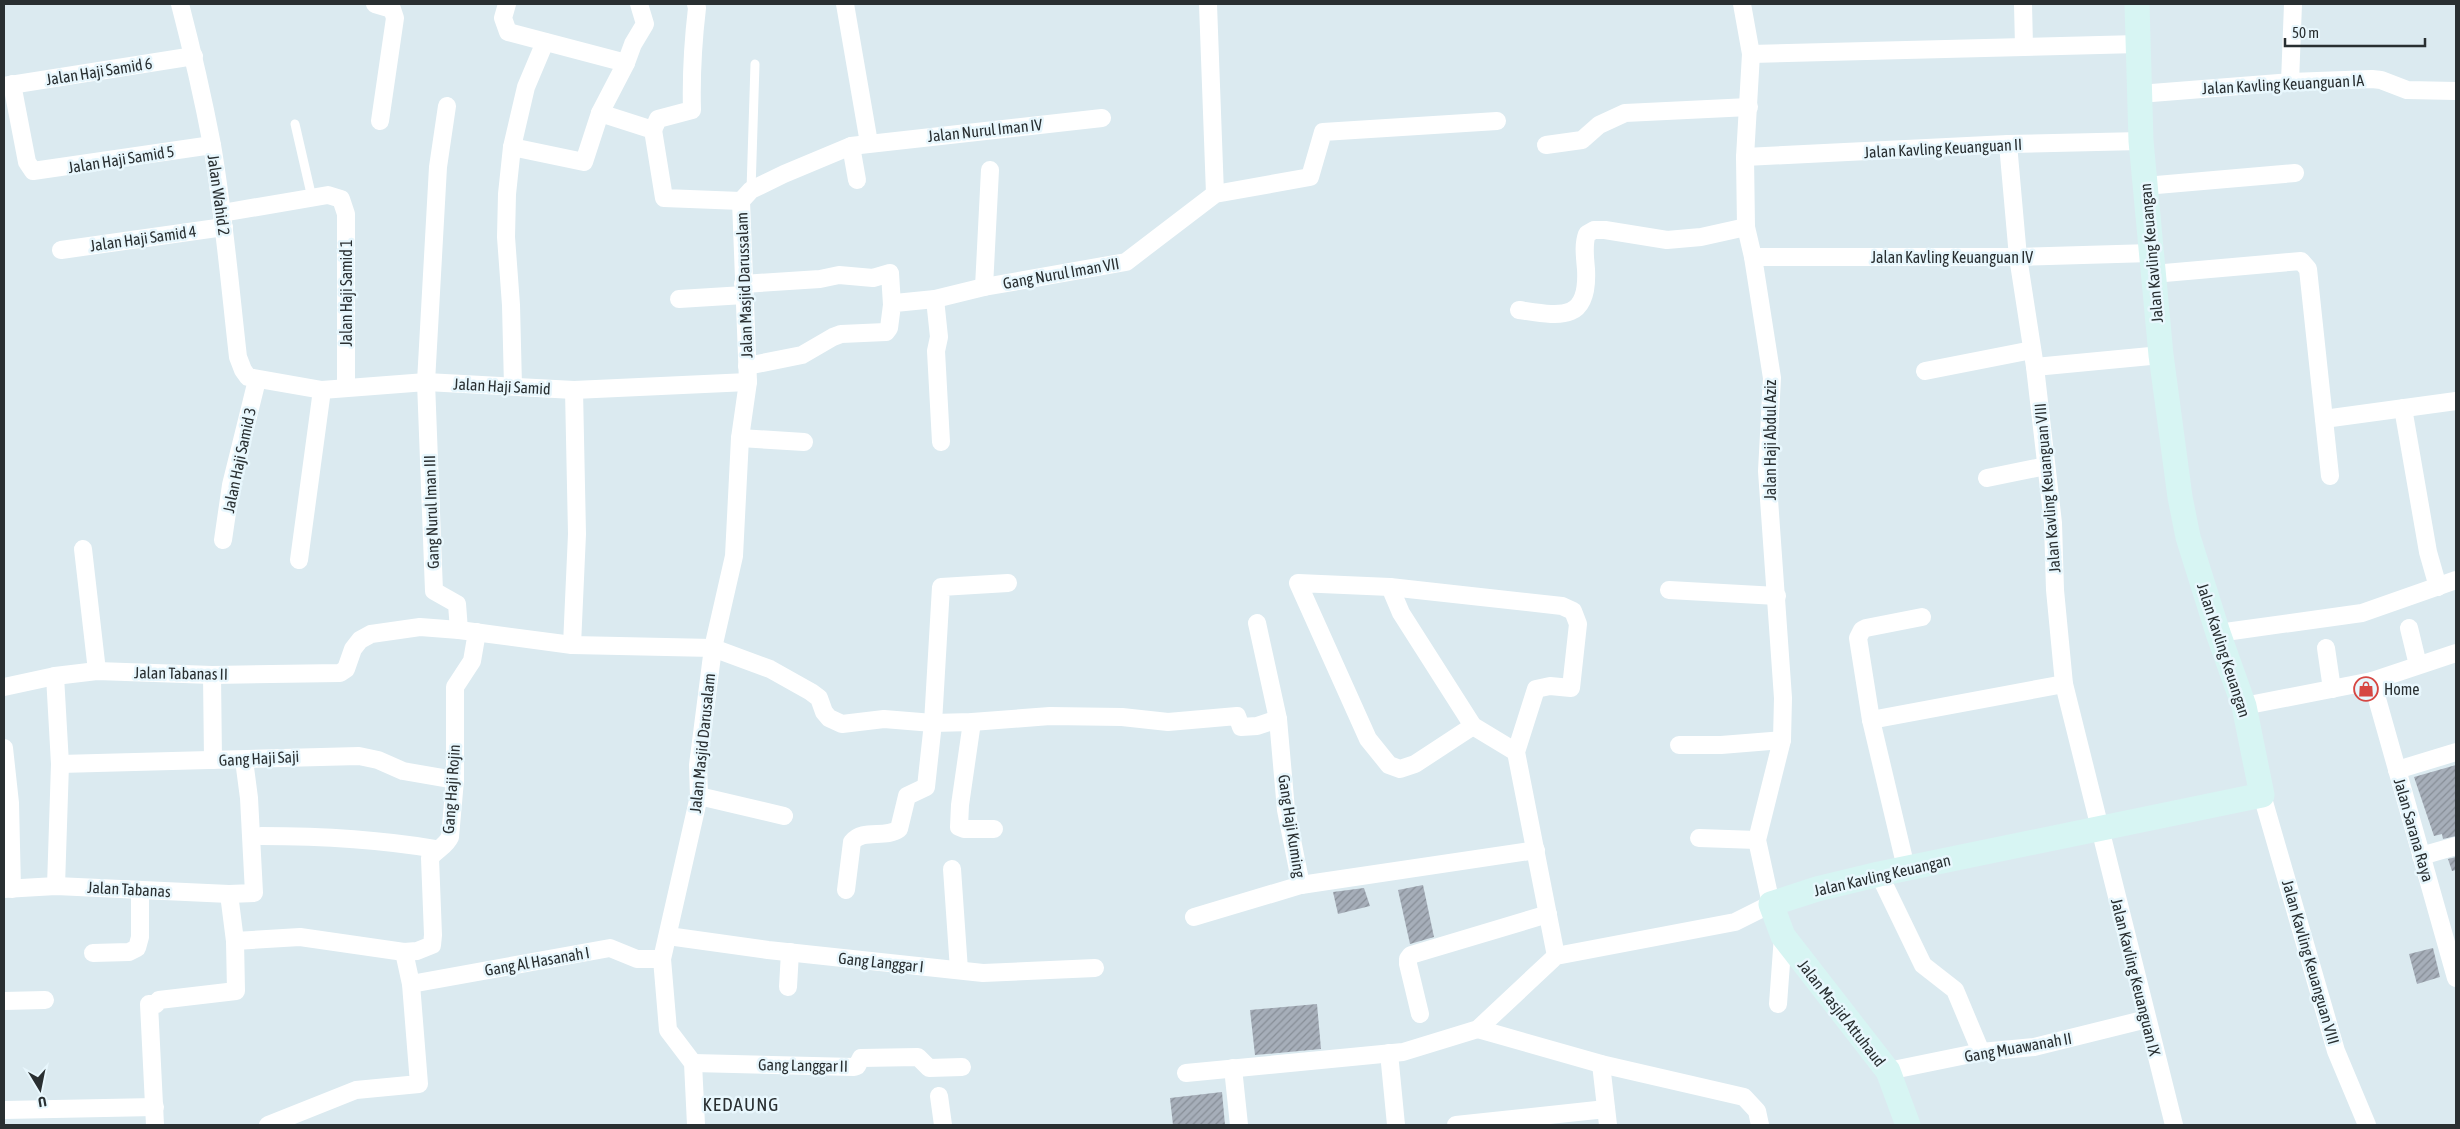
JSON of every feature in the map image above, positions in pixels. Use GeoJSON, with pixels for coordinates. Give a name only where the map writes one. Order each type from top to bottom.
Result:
{"type":"FeatureCollection","features":[{"type":"Feature","properties":{"kind":"street","name":"Jalan Wahid 2"},"geometry":{"type":"LineString","coordinates":[[180,4],[194,56],[212,145],[223,220],[238,357],[248,377],[257,380]]}},
{"type":"Feature","properties":{"kind":"street"},"geometry":{"type":"LineString","coordinates":[[375,4],[392,9],[395,18],[380,121]]}},
{"type":"Feature","properties":{"kind":"street"},"geometry":{"type":"LineString","coordinates":[[507,4],[503,18],[508,32],[626,62]]}},
{"type":"Feature","properties":{"kind":"street"},"geometry":{"type":"LineString","coordinates":[[512,147],[584,162],[600,113],[633,44],[645,24],[639,4]]}},
{"type":"Feature","properties":{"kind":"street"},"geometry":{"type":"LineString","coordinates":[[696,4],[698,8],[692,44],[692,110],[658,119],[653,130],[664,198],[746,196]]}},
{"type":"Feature","properties":{"kind":"street"},"geometry":{"type":"LineString","coordinates":[[845,4],[869,143]]}},
{"type":"Feature","properties":{"kind":"street"},"geometry":{"type":"LineString","coordinates":[[1208,4],[1216,194]]}},
{"type":"Feature","properties":{"kind":"street","name":"Jalan Haji Abdul Aziz"},"geometry":{"type":"LineString","coordinates":[[1742,4],[1751,54],[1745,157],[1746,227],[1753,258],[1772,378],[1767,471],[1783,698],[1782,740],[1757,840],[1771,904]]}},
{"type":"Feature","properties":{"kind":"street"},"geometry":{"type":"LineString","coordinates":[[2023,4],[2024,46]]}},
{"type":"Feature","properties":{"kind":"street","name":"Jalan Kavling Keuangan"},"geometry":{"type":"LineString","coordinates":[[1771,904],[1817,889],[1906,868],[2262,795],[2244,706],[2218,633],[2188,537],[2180,497],[2161,355],[2141,141],[2138,94],[2137,4]]}},
{"type":"Feature","properties":{"kind":"street"},"geometry":{"type":"LineString","coordinates":[[2290,82],[2292,4]]}},
{"type":"Feature","properties":{"kind":"street"},"geometry":{"type":"LineString","coordinates":[[513,386],[511,306],[506,237],[512,147],[526,88],[545,42]]}},
{"type":"Feature","properties":{"kind":"street"},"geometry":{"type":"LineString","coordinates":[[1751,54],[2138,44]]}},
{"type":"Feature","properties":{"kind":"street","name":"Jalan Haji Samid 6"},"geometry":{"type":"LineString","coordinates":[[8,85],[194,56]]}},
{"type":"Feature","properties":{"kind":"street","name":"Jalan Kavling Keuanguan IA"},"geometry":{"type":"LineString","coordinates":[[2138,94],[2290,82],[2372,79],[2382,80],[2407,90],[2456,91]]}},
{"type":"Feature","properties":{"kind":"street","name":"Jalan Haji Samid 5"},"geometry":{"type":"LineString","coordinates":[[8,85],[31,170],[45,171],[212,145]]}},
{"type":"Feature","properties":{"kind":"street"},"geometry":{"type":"LineString","coordinates":[[426,382],[438,167],[447,106]]}},
{"type":"Feature","properties":{"kind":"street"},"geometry":{"type":"LineString","coordinates":[[1546,145],[1582,140],[1599,125],[1625,113],[1749,107]]}},
{"type":"Feature","properties":{"kind":"street"},"geometry":{"type":"LineString","coordinates":[[600,113],[653,130]]}},
{"type":"Feature","properties":{"kind":"street","name":"Jalan Nurul Iman IV"},"geometry":{"type":"LineString","coordinates":[[869,143],[1102,118]]}},
{"type":"Feature","properties":{"kind":"street","name":"Gang Nurul Iman VII"},"geometry":{"type":"LineString","coordinates":[[892,305],[935,299],[984,287],[1126,262],[1216,194],[1310,177],[1323,132],[1497,121]]}},
{"type":"Feature","properties":{"kind":"street","name":"Jalan Kavling Keuanguan II"},"geometry":{"type":"LineString","coordinates":[[1745,157],[2008,144],[2141,141]]}},
{"type":"Feature","properties":{"kind":"street","name":"Jalan Masjid Darussalam"},"geometry":{"type":"LineString","coordinates":[[748,374],[743,290],[746,196],[784,174],[851,146],[869,143]]}},
{"type":"Feature","properties":{"kind":"street","name":"Jalan Kavling Keuanguan VIII"},"geometry":{"type":"LineString","coordinates":[[2008,144],[2018,257],[2034,359],[2053,523],[2055,590],[2064,684],[2100,828]]}},
{"type":"Feature","properties":{"kind":"street"},"geometry":{"type":"LineString","coordinates":[[851,146],[857,180]]}},
{"type":"Feature","properties":{"kind":"street"},"geometry":{"type":"LineString","coordinates":[[984,287],[990,170]]}},
{"type":"Feature","properties":{"kind":"street"},"geometry":{"type":"LineString","coordinates":[[2145,186],[2295,173]]}},
{"type":"Feature","properties":{"kind":"street","name":"Jalan Haji Samid 4"},"geometry":{"type":"LineString","coordinates":[[61,250],[223,220],[328,195],[341,199]]}},
{"type":"Feature","properties":{"kind":"street","name":"Jalan Haji Samid 1"},"geometry":{"type":"LineString","coordinates":[[341,199],[346,214],[346,388]]}},
{"type":"Feature","properties":{"kind":"street"},"geometry":{"type":"LineString","coordinates":[[1519,310],[1553,315],[1572,312],[1581,302],[1587,288],[1584,242],[1587,234],[1594,230],[1606,230],[1667,240],[1701,238],[1746,227]]}},
{"type":"Feature","properties":{"kind":"street","name":"Jalan Kavling Keuanguan IV"},"geometry":{"type":"LineString","coordinates":[[1753,258],[2018,257],[2152,264],[2301,261],[2308,269],[2324,418]]}},
{"type":"Feature","properties":{"kind":"street"},"geometry":{"type":"LineString","coordinates":[[679,300],[839,275],[873,278],[890,273],[892,305],[890,328],[886,332],[833,336],[802,355],[748,374]]}},
{"type":"Feature","properties":{"kind":"street"},"geometry":{"type":"LineString","coordinates":[[935,299],[939,337],[936,351],[941,442]]}},
{"type":"Feature","properties":{"kind":"street"},"geometry":{"type":"LineString","coordinates":[[1925,371],[2034,359],[2161,355]]}},
{"type":"Feature","properties":{"kind":"street","name":"Jalan Haji Samid"},"geometry":{"type":"LineString","coordinates":[[257,380],[322,390],[426,382],[574,390],[748,374]]}},
{"type":"Feature","properties":{"kind":"street","name":"Jalan Masjid Darusalam"},"geometry":{"type":"LineString","coordinates":[[693,1063],[668,1030],[662,960],[699,796],[698,765],[713,648],[734,556],[740,438],[748,374]]}},
{"type":"Feature","properties":{"kind":"street","name":"Jalan Haji Samid 3"},"geometry":{"type":"LineString","coordinates":[[223,540],[231,485],[257,380]]}},
{"type":"Feature","properties":{"kind":"street","name":"Gang Nurul Iman III"},"geometry":{"type":"LineString","coordinates":[[426,382],[434,591],[456,604],[459,630]]}},
{"type":"Feature","properties":{"kind":"street"},"geometry":{"type":"LineString","coordinates":[[299,560],[322,390]]}},
{"type":"Feature","properties":{"kind":"street"},"geometry":{"type":"LineString","coordinates":[[572,645],[577,534],[574,390]]}},
{"type":"Feature","properties":{"kind":"street"},"geometry":{"type":"LineString","coordinates":[[2330,476],[2324,418],[2456,401]]}},
{"type":"Feature","properties":{"kind":"street"},"geometry":{"type":"LineString","coordinates":[[2403,408],[2428,552],[2438,587]]}},
{"type":"Feature","properties":{"kind":"street"},"geometry":{"type":"LineString","coordinates":[[740,438],[804,442]]}},
{"type":"Feature","properties":{"kind":"street"},"geometry":{"type":"LineString","coordinates":[[1986,478],[2046,466]]}},
{"type":"Feature","properties":{"kind":"street"},"geometry":{"type":"LineString","coordinates":[[83,549],[97,671]]}},
{"type":"Feature","properties":{"kind":"street"},"geometry":{"type":"LineString","coordinates":[[2218,633],[2362,613],[2456,580]]}},
{"type":"Feature","properties":{"kind":"street"},"geometry":{"type":"LineString","coordinates":[[846,890],[852,842],[856,837],[862,835],[894,833],[899,828],[907,796],[926,787],[933,724],[941,587],[1008,583]]}},
{"type":"Feature","properties":{"kind":"street"},"geometry":{"type":"LineString","coordinates":[[1473,726],[1415,764],[1400,770],[1389,766],[1368,739],[1298,583],[1390,587],[1562,606],[1573,611],[1578,624],[1571,688],[1550,686],[1536,689],[1516,752],[1556,956]]}},
{"type":"Feature","properties":{"kind":"street"},"geometry":{"type":"LineString","coordinates":[[1390,587],[1401,613],[1473,726],[1516,752]]}},
{"type":"Feature","properties":{"kind":"street"},"geometry":{"type":"LineString","coordinates":[[1669,590],[1777,596]]}},
{"type":"Feature","properties":{"kind":"street"},"geometry":{"type":"LineString","coordinates":[[1906,868],[1871,720],[1858,642],[1859,635],[1863,629],[1874,625],[1922,617]]}},
{"type":"Feature","properties":{"kind":"street","name":"Gang Haji Kuming"},"geometry":{"type":"LineString","coordinates":[[1257,623],[1278,719],[1286,810],[1301,885],[1536,850]]}},
{"type":"Feature","properties":{"kind":"street","name":"Jalan Tabanas II"},"geometry":{"type":"LineString","coordinates":[[4,687],[55,676],[97,671],[212,675],[340,672],[346,669],[360,640],[371,634],[420,627],[459,630]]}},
{"type":"Feature","properties":{"kind":"street"},"geometry":{"type":"LineString","coordinates":[[2409,628],[2418,665]]}},
{"type":"Feature","properties":{"kind":"street"},"geometry":{"type":"LineString","coordinates":[[459,630],[572,645],[713,648],[770,669],[811,692],[819,698],[824,712],[829,718],[842,724],[884,719],[933,724],[1050,716],[1122,718],[1168,722],[1237,716],[1241,727],[1257,726],[1278,719]]}},
{"type":"Feature","properties":{"kind":"street","name":"Gang Haji Rojin"},"geometry":{"type":"LineString","coordinates":[[404,952],[417,951],[432,945],[430,858],[436,849],[448,843],[450,837],[454,780],[455,687],[472,661],[477,632]]}},
{"type":"Feature","properties":{"kind":"street"},"geometry":{"type":"LineString","coordinates":[[2326,648],[2332,688]]}},
{"type":"Feature","properties":{"kind":"street"},"geometry":{"type":"LineString","coordinates":[[2244,706],[2372,681],[2456,653]]}},
{"type":"Feature","properties":{"kind":"street"},"geometry":{"type":"LineString","coordinates":[[212,675],[213,760]]}},
{"type":"Feature","properties":{"kind":"street"},"geometry":{"type":"LineString","coordinates":[[55,676],[60,764],[56,886]]}},
{"type":"Feature","properties":{"kind":"street","name":"Jalan Sarana Raya"},"geometry":{"type":"LineString","coordinates":[[2372,681],[2421,856],[2452,944],[2456,978]]}},
{"type":"Feature","properties":{"kind":"street"},"geometry":{"type":"LineString","coordinates":[[1871,720],[2064,684]]}},
{"type":"Feature","properties":{"kind":"street"},"geometry":{"type":"LineString","coordinates":[[972,722],[958,826],[964,829],[994,829]]}},
{"type":"Feature","properties":{"kind":"street"},"geometry":{"type":"LineString","coordinates":[[1679,745],[1721,745],[1782,740]]}},
{"type":"Feature","properties":{"kind":"street"},"geometry":{"type":"LineString","coordinates":[[4,748],[8,889]]}},
{"type":"Feature","properties":{"kind":"street"},"geometry":{"type":"LineString","coordinates":[[2397,770],[2456,752]]}},
{"type":"Feature","properties":{"kind":"street","name":"Gang Haji Saji"},"geometry":{"type":"LineString","coordinates":[[60,764],[359,756],[378,760],[403,771],[454,780]]}},
{"type":"Feature","properties":{"kind":"street","name":"Jalan Tabanas"},"geometry":{"type":"LineString","coordinates":[[8,889],[56,886],[229,894],[254,893],[250,847],[249,798],[244,760]]}},
{"type":"Feature","properties":{"kind":"street","name":"Jalan Kavling Keuanguan VIII"},"geometry":{"type":"LineString","coordinates":[[2262,795],[2336,1051],[2367,1125]]}},
{"type":"Feature","properties":{"kind":"street"},"geometry":{"type":"LineString","coordinates":[[699,796],[784,816]]}},
{"type":"Feature","properties":{"kind":"street","name":"Jalan Kavling Keuanguan IX"},"geometry":{"type":"LineString","coordinates":[[2100,828],[2174,1125]]}},
{"type":"Feature","properties":{"kind":"street"},"geometry":{"type":"LineString","coordinates":[[260,836],[322,836],[383,840],[436,849]]}},
{"type":"Feature","properties":{"kind":"street"},"geometry":{"type":"LineString","coordinates":[[1698,838],[1757,840]]}},
{"type":"Feature","properties":{"kind":"street"},"geometry":{"type":"LineString","coordinates":[[2421,856],[2456,846]]}},
{"type":"Feature","properties":{"kind":"street"},"geometry":{"type":"LineString","coordinates":[[952,869],[959,970]]}},
{"type":"Feature","properties":{"kind":"street"},"geometry":{"type":"LineString","coordinates":[[1879,874],[1923,966],[1955,990],[1981,1052]]}},
{"type":"Feature","properties":{"kind":"street"},"geometry":{"type":"LineString","coordinates":[[1194,917],[1301,885]]}},
{"type":"Feature","properties":{"kind":"street"},"geometry":{"type":"LineString","coordinates":[[93,953],[129,952],[137,948],[140,937],[140,890]]}},
{"type":"Feature","properties":{"kind":"street"},"geometry":{"type":"LineString","coordinates":[[155,1125],[149,1004],[156,1004],[159,1000],[236,992],[235,941],[229,894]]}},
{"type":"Feature","properties":{"kind":"street"},"geometry":{"type":"LineString","coordinates":[[1186,1073],[1402,1052],[1478,1029],[1556,956],[1735,922],[1771,904]]}},
{"type":"Feature","properties":{"kind":"street","name":"Jalan Masjid Attuhaud"},"geometry":{"type":"LineString","coordinates":[[1771,904],[1783,936],[1888,1071],[1908,1125]]}},
{"type":"Feature","properties":{"kind":"street"},"geometry":{"type":"LineString","coordinates":[[1420,1014],[1408,964],[1408,959],[1411,955],[1548,914]]}},
{"type":"Feature","properties":{"kind":"street","name":"Gang Langgar I"},"geometry":{"type":"LineString","coordinates":[[668,936],[790,952],[983,973],[1095,968]]}},
{"type":"Feature","properties":{"kind":"street"},"geometry":{"type":"LineString","coordinates":[[1778,1004],[1783,936]]}},
{"type":"Feature","properties":{"kind":"street"},"geometry":{"type":"LineString","coordinates":[[235,941],[300,937],[404,952],[411,984],[419,1084],[356,1090],[268,1125]]}},
{"type":"Feature","properties":{"kind":"street","name":"Gang Al Hasanah I"},"geometry":{"type":"LineString","coordinates":[[411,984],[610,948],[637,959],[662,960]]}},
{"type":"Feature","properties":{"kind":"street"},"geometry":{"type":"LineString","coordinates":[[788,986],[790,952]]}},
{"type":"Feature","properties":{"kind":"street"},"geometry":{"type":"LineString","coordinates":[[4,1001],[45,1000]]}},
{"type":"Feature","properties":{"kind":"street","name":"Gang Muawanah II"},"geometry":{"type":"LineString","coordinates":[[1888,1071],[1981,1052],[2034,1047],[2147,1019]]}},
{"type":"Feature","properties":{"kind":"street"},"geometry":{"type":"LineString","coordinates":[[1478,1029],[1601,1064],[1744,1097],[1757,1111],[1760,1125]]}},
{"type":"Feature","properties":{"kind":"street"},"geometry":{"type":"LineString","coordinates":[[1389,1053],[1396,1125]]}},
{"type":"Feature","properties":{"kind":"street","name":"Gang Langgar II"},"geometry":{"type":"LineString","coordinates":[[693,1063],[854,1067],[857,1066],[861,1058],[918,1057],[929,1068],[962,1066]]}},
{"type":"Feature","properties":{"kind":"street"},"geometry":{"type":"LineString","coordinates":[[693,1063],[696,1125]]}},
{"type":"Feature","properties":{"kind":"street"},"geometry":{"type":"LineString","coordinates":[[1456,1125],[1607,1117],[1601,1064]]}},
{"type":"Feature","properties":{"kind":"street"},"geometry":{"type":"LineString","coordinates":[[1233,1068],[1239,1125]]}},
{"type":"Feature","properties":{"kind":"street"},"geometry":{"type":"LineString","coordinates":[[939,1096],[943,1125]]}},
{"type":"Feature","properties":{"kind":"street"},"geometry":{"type":"LineString","coordinates":[[4,1110],[154,1107]]}},
{"type":"Feature","properties":{"kind":"lane"},"geometry":{"type":"LineString","coordinates":[[746,196],[755,64]]}},
{"type":"Feature","properties":{"kind":"lane"},"geometry":{"type":"LineString","coordinates":[[295,124],[312,198]]}},
{"type":"Feature","properties":{"kind":"building"},"geometry":{"type":"Polygon","coordinates":[[[2456,765],[2456,836],[2443,839],[2442,834],[2434,836],[2414,777],[2456,765]]]}},
{"type":"Feature","properties":{"kind":"building"},"geometry":{"type":"Polygon","coordinates":[[[2456,857],[2456,870],[2452,871],[2448,859],[2456,857]]]}},
{"type":"Feature","properties":{"kind":"building"},"geometry":{"type":"Polygon","coordinates":[[[1423,885],[1434,937],[1410,944],[1398,890],[1423,885]]]}},
{"type":"Feature","properties":{"kind":"building"},"geometry":{"type":"Polygon","coordinates":[[[1364,888],[1370,906],[1338,914],[1333,892],[1364,888]]]}},
{"type":"Feature","properties":{"kind":"building"},"geometry":{"type":"Polygon","coordinates":[[[2433,948],[2440,977],[2417,984],[2409,954],[2433,948]]]}},
{"type":"Feature","properties":{"kind":"building"},"geometry":{"type":"Polygon","coordinates":[[[1317,1004],[1321,1049],[1255,1055],[1250,1010],[1317,1004]]]}},
{"type":"Feature","properties":{"kind":"building"},"geometry":{"type":"Polygon","coordinates":[[[1222,1092],[1225,1125],[1173,1125],[1170,1098],[1222,1092]]]}},
{"type":"Feature","properties":{"kind":"place","name":"Home"},"geometry":{"type":"Point","coordinates":[2366,689]}},
{"type":"Feature","properties":{"kind":"district","name":"KEDAUNG"},"geometry":{"type":"Point","coordinates":[741,1104]}}]}
